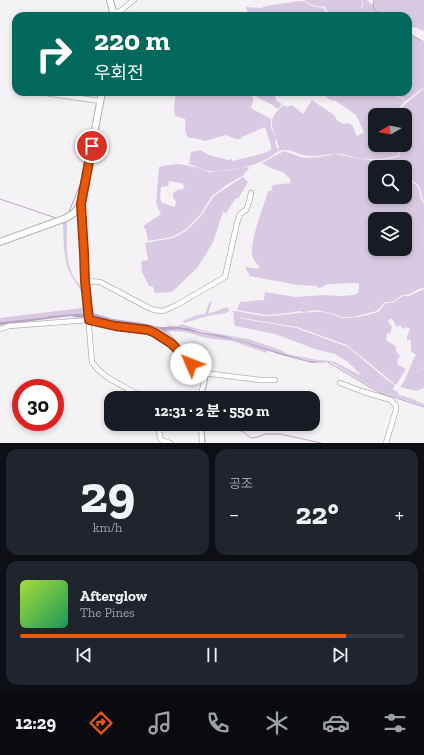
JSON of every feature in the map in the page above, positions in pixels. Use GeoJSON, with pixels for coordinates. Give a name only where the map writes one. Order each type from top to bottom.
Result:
{"type":"FeatureCollection","features":[{"type":"Feature","properties":{"kind":"street"},"geometry":{"type":"LineString","coordinates":[[110,0],[113,12]]}},
{"type":"Feature","properties":{"kind":"street"},"geometry":{"type":"LineString","coordinates":[[120,12],[134,0]]}},
{"type":"Feature","properties":{"kind":"street"},"geometry":{"type":"LineString","coordinates":[[66,96],[100,101]]}},
{"type":"Feature","properties":{"kind":"street"},"geometry":{"type":"LineString","coordinates":[[101,96],[81,204],[91,355],[92,362],[104,375],[131,391]]}},
{"type":"Feature","properties":{"kind":"street"},"geometry":{"type":"LineString","coordinates":[[85,281],[100,282],[154,310],[163,311],[178,305],[225,277],[237,223],[240,214],[246,210],[251,193]]}},
{"type":"Feature","properties":{"kind":"street"},"geometry":{"type":"LineString","coordinates":[[0,242],[66,218],[74,213],[81,204]]}},
{"type":"Feature","properties":{"kind":"street"},"geometry":{"type":"LineString","coordinates":[[0,329],[9,326],[89,320],[115,326],[148,330],[172,344],[191,364],[204,373],[260,380],[275,380]]}},
{"type":"Feature","properties":{"kind":"street"},"geometry":{"type":"LineString","coordinates":[[202,391],[205,379],[204,373]]}},
{"type":"Feature","properties":{"kind":"street"},"geometry":{"type":"LineString","coordinates":[[340,383],[394,402],[396,410],[386,443]]}},
{"type":"Feature","properties":{"kind":"street"},"geometry":{"type":"LineString","coordinates":[[159,431],[161,440]]}},
{"type":"Feature","properties":{"kind":"street"},"geometry":{"type":"LineString","coordinates":[[201,431],[202,443]]}},
{"type":"Feature","properties":{"kind":"street"},"geometry":{"type":"LineString","coordinates":[[156,443],[161,440],[170,443]]}},
{"type":"Feature","properties":{"kind":"shaded area"},"geometry":{"type":"Polygon","coordinates":[[[304,0],[363,0],[367,0],[372,5],[374,0],[424,0],[424,31],[412,27],[412,12],[378,12],[374,10],[377,12],[328,12],[325,7],[312,5],[304,0]]]}},
{"type":"Feature","properties":{"kind":"shaded area"},"geometry":{"type":"Polygon","coordinates":[[[304,1],[312,6],[323,8],[326,12],[248,12],[246,7],[261,8],[304,1]]]}},
{"type":"Feature","properties":{"kind":"shaded area"},"geometry":{"type":"Polygon","coordinates":[[[412,35],[424,41],[424,87],[406,101],[397,96],[412,96],[412,35]]]}},
{"type":"Feature","properties":{"kind":"shaded area"},"geometry":{"type":"Polygon","coordinates":[[[424,88],[424,202],[419,187],[412,181],[412,160],[382,160],[399,157],[400,152],[412,152],[412,108],[401,108],[424,88]]]}},
{"type":"Feature","properties":{"kind":"shaded area"},"geometry":{"type":"Polygon","coordinates":[[[175,96],[252,96],[253,101],[251,108],[271,119],[271,128],[276,138],[275,143],[278,150],[265,160],[237,169],[210,171],[189,164],[191,152],[200,150],[209,155],[228,160],[232,159],[232,161],[262,154],[271,150],[271,145],[265,127],[242,137],[241,139],[235,139],[226,135],[205,141],[189,138],[185,130],[185,119],[175,116],[174,107],[175,96]]]}},
{"type":"Feature","properties":{"kind":"shaded area"},"geometry":{"type":"Polygon","coordinates":[[[255,96],[275,96],[276,100],[282,104],[278,109],[255,96]]]}},
{"type":"Feature","properties":{"kind":"shaded area"},"geometry":{"type":"Polygon","coordinates":[[[326,96],[396,96],[405,101],[399,108],[368,108],[368,152],[399,152],[398,156],[368,159],[342,154],[313,156],[304,155],[290,150],[282,150],[277,152],[279,149],[272,126],[272,121],[277,111],[284,105],[286,107],[292,105],[303,114],[312,100],[334,115],[337,120],[343,124],[348,123],[352,125],[357,136],[364,132],[356,115],[336,101],[330,100],[326,96]]]}},
{"type":"Feature","properties":{"kind":"shaded area"},"geometry":{"type":"Polygon","coordinates":[[[284,151],[308,158],[335,154],[371,160],[368,160],[368,204],[412,204],[412,182],[415,184],[418,187],[424,204],[424,288],[402,295],[393,302],[385,302],[377,311],[352,317],[343,317],[316,310],[267,315],[237,310],[240,302],[264,300],[265,292],[295,297],[324,295],[340,296],[354,295],[358,293],[359,284],[356,283],[329,284],[318,288],[316,286],[298,285],[250,276],[245,267],[259,269],[259,266],[253,256],[252,245],[268,191],[271,191],[273,185],[291,183],[290,179],[283,172],[262,163],[284,151]]]}},
{"type":"Feature","properties":{"kind":"shaded area"},"geometry":{"type":"Polygon","coordinates":[[[179,164],[210,172],[248,167],[249,169],[244,175],[228,184],[212,196],[200,215],[185,230],[172,237],[148,241],[146,230],[143,226],[161,214],[156,203],[159,167],[179,164]],[[169,181],[168,186],[161,187],[160,198],[162,203],[175,207],[176,201],[173,198],[173,193],[185,188],[182,183],[169,181]]]}},
{"type":"Feature","properties":{"kind":"shaded area"},"geometry":{"type":"Polygon","coordinates":[[[243,177],[248,182],[238,199],[236,198],[226,213],[223,212],[213,242],[197,268],[172,292],[155,293],[153,287],[149,286],[142,272],[141,261],[148,260],[145,243],[173,238],[186,231],[201,216],[214,196],[243,177]]]}},
{"type":"Feature","properties":{"kind":"shaded area"},"geometry":{"type":"Polygon","coordinates":[[[67,220],[69,265],[73,275],[81,287],[84,286],[86,313],[0,322],[0,318],[82,308],[83,297],[67,266],[62,222],[6,242],[67,220]]]}},
{"type":"Feature","properties":{"kind":"shaded area"},"geometry":{"type":"Polygon","coordinates":[[[424,289],[424,367],[417,371],[424,368],[424,388],[416,391],[400,387],[405,380],[416,355],[411,351],[411,340],[407,340],[410,329],[406,327],[403,329],[400,325],[397,327],[391,318],[388,321],[392,327],[390,334],[387,333],[386,340],[395,346],[397,353],[400,356],[397,364],[406,369],[396,385],[347,345],[297,327],[242,318],[236,316],[232,311],[266,316],[322,312],[342,318],[355,317],[378,312],[386,303],[393,303],[403,296],[409,296],[424,289]]]}},
{"type":"Feature","properties":{"kind":"shaded area"},"geometry":{"type":"Polygon","coordinates":[[[212,301],[208,314],[227,307],[230,310],[226,313],[207,316],[184,323],[183,321],[197,315],[205,314],[209,303],[212,301]]]}},
{"type":"Feature","properties":{"kind":"shaded area"},"geometry":{"type":"Polygon","coordinates":[[[89,312],[113,319],[159,327],[188,328],[240,340],[308,361],[328,362],[312,363],[278,354],[240,341],[178,329],[166,330],[170,334],[150,326],[107,321],[89,316],[89,312]]]}},
{"type":"Feature","properties":{"kind":"shaded area"},"geometry":{"type":"Polygon","coordinates":[[[86,313],[87,317],[71,316],[0,325],[0,322],[86,313]]]}},
{"type":"Feature","properties":{"kind":"shaded area"},"geometry":{"type":"Polygon","coordinates":[[[233,314],[243,319],[296,328],[348,347],[395,385],[393,390],[397,391],[399,395],[424,404],[424,406],[378,391],[331,362],[308,361],[240,340],[188,328],[168,328],[167,325],[178,326],[181,324],[209,332],[248,339],[281,350],[287,354],[318,360],[333,361],[362,376],[348,362],[335,354],[315,349],[275,334],[235,326],[233,314]]]}},
{"type":"Feature","properties":{"kind":"shaded area"},"geometry":{"type":"Polygon","coordinates":[[[89,316],[109,321],[133,323],[163,329],[189,357],[207,372],[188,359],[173,344],[162,336],[91,319],[89,316]]]}},
{"type":"Feature","properties":{"kind":"shaded area"},"geometry":{"type":"Polygon","coordinates":[[[171,329],[240,341],[267,350],[267,353],[232,341],[206,338],[186,332],[169,331],[171,334],[166,330],[171,329]]]}},
{"type":"Feature","properties":{"kind":"waterway"},"geometry":{"type":"LineString","coordinates":[[374,0],[373,6],[378,12]]}},
{"type":"Feature","properties":{"kind":"waterway"},"geometry":{"type":"LineString","coordinates":[[412,35],[420,40]]}},
{"type":"Feature","properties":{"kind":"waterway"},"geometry":{"type":"LineString","coordinates":[[68,214],[83,178]]}},
{"type":"Feature","properties":{"kind":"waterway"},"geometry":{"type":"LineString","coordinates":[[0,199],[56,218]]}},
{"type":"Feature","properties":{"kind":"waterway"},"geometry":{"type":"LineString","coordinates":[[170,334],[189,357],[206,369],[207,372]]}},
{"type":"Feature","properties":{"kind":"waterway"},"geometry":{"type":"LineString","coordinates":[[328,362],[378,392],[424,407]]}},
{"type":"Feature","properties":{"kind":"waterway"},"geometry":{"type":"LineString","coordinates":[[205,391],[208,375]]}},
{"type":"Feature","properties":{"kind":"waterway"},"geometry":{"type":"LineString","coordinates":[[204,431],[205,443]]}},
{"type":"Feature","properties":{"kind":"waterway"},"geometry":{"type":"LineString","coordinates":[[242,431],[251,438],[265,434],[280,434],[321,443]]}},
{"type":"Feature","properties":{"kind":"route"},"geometry":{"type":"LineString","coordinates":[[92,146],[81,204],[85,281],[89,320],[115,326],[148,330],[155,333],[172,344],[191,364]]}}]}
